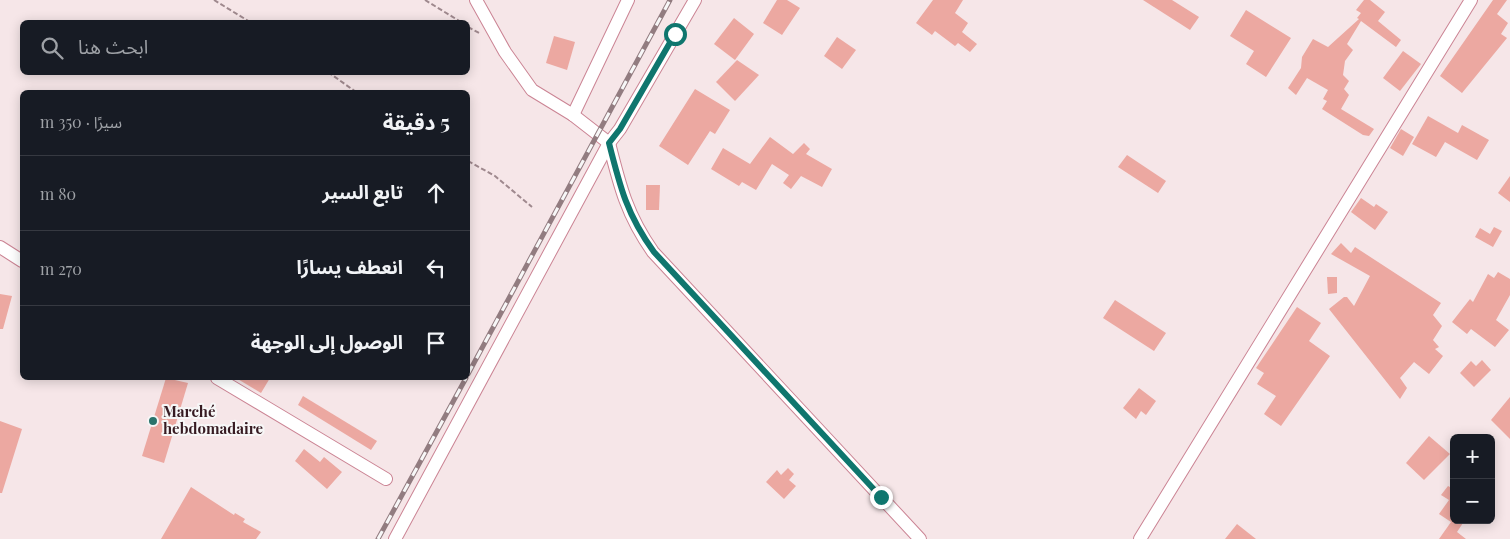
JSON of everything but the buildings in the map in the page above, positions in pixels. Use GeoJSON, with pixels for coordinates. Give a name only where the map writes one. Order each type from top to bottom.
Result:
{"type":"FeatureCollection","features":[{"type":"Feature","properties":{"kind":"street"},"geometry":{"type":"LineString","coordinates":[[476,0],[506,52],[532,90],[573,115],[609,143],[623,198],[637,229],[654,252],[920,539]]}},
{"type":"Feature","properties":{"kind":"street"},"geometry":{"type":"LineString","coordinates":[[573,115],[628,0]]}},
{"type":"Feature","properties":{"kind":"street"},"geometry":{"type":"LineString","coordinates":[[395,539],[609,143],[620,129],[695,0]]}},
{"type":"Feature","properties":{"kind":"street"},"geometry":{"type":"LineString","coordinates":[[1140,539],[1471,0]]}},
{"type":"Feature","properties":{"kind":"street"},"geometry":{"type":"LineString","coordinates":[[0,247],[20,260]]}},
{"type":"Feature","properties":{"kind":"street"},"geometry":{"type":"LineString","coordinates":[[220,380],[386,479]]}},
{"type":"Feature","properties":{"kind":"path"},"geometry":{"type":"LineString","coordinates":[[214,0],[247,20]]}},
{"type":"Feature","properties":{"kind":"path"},"geometry":{"type":"LineString","coordinates":[[425,0],[458,20]]}},
{"type":"Feature","properties":{"kind":"path"},"geometry":{"type":"LineString","coordinates":[[332,75],[353,90]]}},
{"type":"Feature","properties":{"kind":"path"},"geometry":{"type":"LineString","coordinates":[[470,162],[495,176],[532,207]]}},
{"type":"Feature","properties":{"kind":"railway"},"geometry":{"type":"LineString","coordinates":[[470,370],[670,0]]}},
{"type":"Feature","properties":{"kind":"railway"},"geometry":{"type":"LineString","coordinates":[[378,539],[465,380]]}},
{"type":"Feature","properties":{"kind":"place","name":"Marché hebdomadaire"},"geometry":{"type":"Point","coordinates":[153,421]}},
{"type":"Feature","properties":{"kind":"route"},"geometry":{"type":"LineString","coordinates":[[675,34],[620,129],[609,143],[623,198],[637,229],[654,252],[881,497]]}}]}
